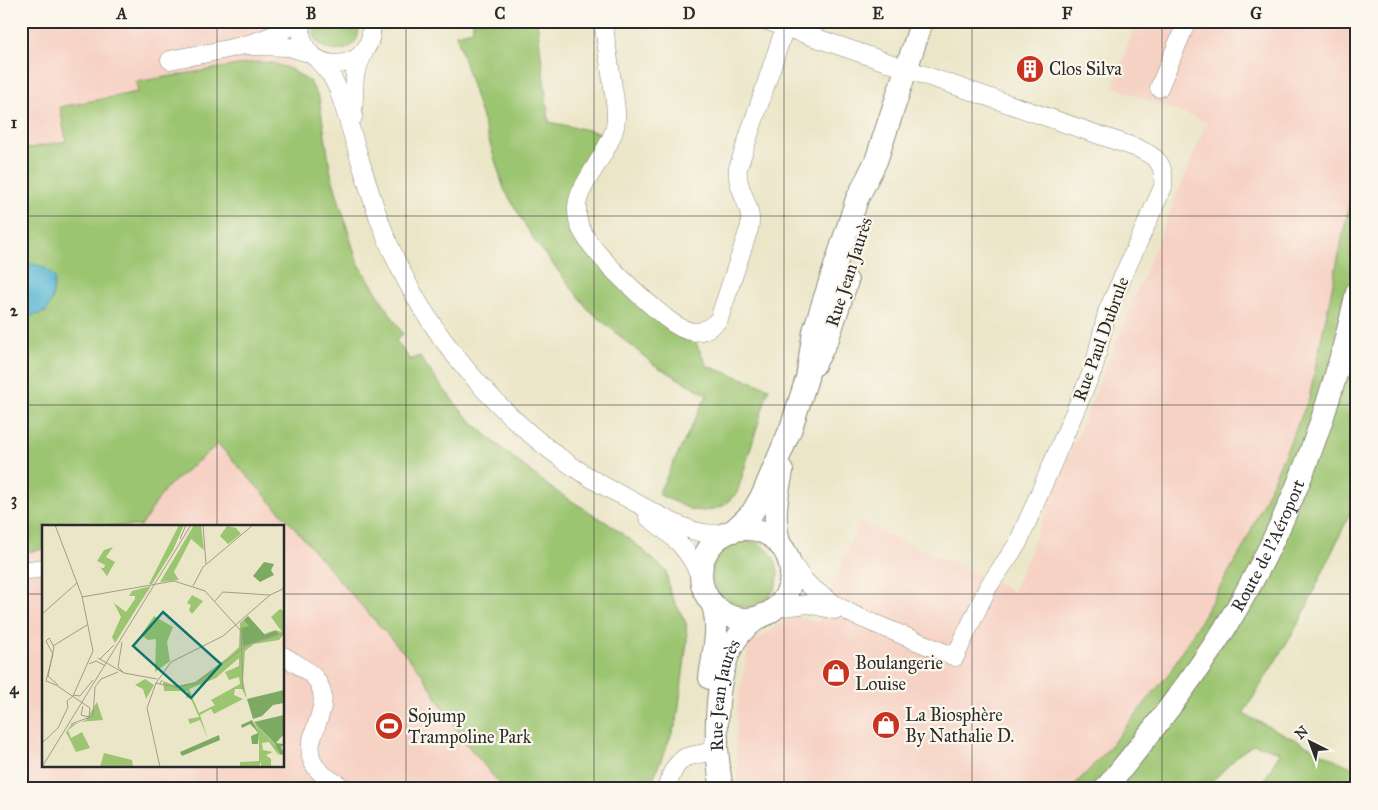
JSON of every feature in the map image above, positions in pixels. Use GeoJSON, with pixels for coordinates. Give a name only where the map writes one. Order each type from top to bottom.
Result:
{"type":"FeatureCollection","features":[{"type":"Feature","properties":{"kind":"main road","name":"Rue Jean Jaurès"},"geometry":{"type":"LineString","coordinates":[[733,531],[752,513],[759,502],[791,428],[807,378],[814,331],[857,199],[876,161],[922,21]]}},
{"type":"Feature","properties":{"kind":"main road","name":"Route de l'Aéroport"},"geometry":{"type":"LineString","coordinates":[[1105,789],[1148,737],[1200,666],[1226,627],[1274,538],[1311,451],[1330,397],[1345,346],[1357,292]]}},
{"type":"Feature","properties":{"kind":"main road","name":"Rue Jean Jaurès"},"geometry":{"type":"LineString","coordinates":[[783,550],[775,524],[775,514],[791,428]]}},
{"type":"Feature","properties":{"kind":"main road"},"geometry":{"type":"LineString","coordinates":[[746,529],[758,531],[770,536],[783,550],[790,568],[788,587],[783,598],[769,611],[752,618],[732,616],[721,611],[712,603],[705,592],[701,580],[702,567],[708,550],[722,536],[733,531],[746,529]]}},
{"type":"Feature","properties":{"kind":"main road","name":"Rue Jean Jaurès"},"geometry":{"type":"LineString","coordinates":[[712,603],[717,627],[706,703],[712,752],[722,789]]}},
{"type":"Feature","properties":{"kind":"main road","name":"Rue Jean Jaurès"},"geometry":{"type":"LineString","coordinates":[[710,789],[712,752],[720,688],[726,659],[742,631],[769,611]]}},
{"type":"Feature","properties":{"kind":"main road","name":"Route de l'Aéroport"},"geometry":{"type":"LineString","coordinates":[[1101,789],[1121,770]]}},
{"type":"Feature","properties":{"kind":"street"},"geometry":{"type":"LineString","coordinates":[[170,60],[242,46],[280,32],[300,21],[304,44],[335,81],[371,198],[393,252],[416,298],[455,355],[491,396],[539,440],[577,468],[616,492],[686,527],[700,532],[719,533],[733,531]]}},
{"type":"Feature","properties":{"kind":"street"},"geometry":{"type":"LineString","coordinates":[[355,142],[353,121],[356,68],[367,46],[371,21]]}},
{"type":"Feature","properties":{"kind":"street"},"geometry":{"type":"LineString","coordinates":[[242,46],[289,48],[314,56],[328,64],[342,64],[354,60],[385,21]]}},
{"type":"Feature","properties":{"kind":"street"},"geometry":{"type":"LineString","coordinates":[[603,21],[616,110],[615,126],[610,139],[580,194],[577,209],[579,225],[596,249],[629,285],[679,328],[695,332],[702,332],[719,320],[750,229],[751,217],[738,182],[738,168],[786,24]]}},
{"type":"Feature","properties":{"kind":"street"},"geometry":{"type":"LineString","coordinates":[[767,21],[786,24],[906,70]]}},
{"type":"Feature","properties":{"kind":"street"},"geometry":{"type":"LineString","coordinates":[[1159,88],[1187,21]]}},
{"type":"Feature","properties":{"kind":"street","name":"Rue Paul Dubrule"},"geometry":{"type":"LineString","coordinates":[[783,550],[803,579],[836,605],[854,615],[955,657],[988,587],[1018,543],[1094,367],[1107,312],[1163,188],[1164,174],[1160,164],[1155,158],[1137,148],[906,70]]}},
{"type":"Feature","properties":{"kind":"street"},"geometry":{"type":"LineString","coordinates":[[616,492],[657,523],[680,544],[693,559],[701,580]]}},
{"type":"Feature","properties":{"kind":"street"},"geometry":{"type":"LineString","coordinates":[[21,572],[42,568]]}},
{"type":"Feature","properties":{"kind":"street","name":"Rue Paul Dubrule"},"geometry":{"type":"LineString","coordinates":[[769,611],[808,604],[854,615]]}},
{"type":"Feature","properties":{"kind":"street"},"geometry":{"type":"LineString","coordinates":[[285,657],[310,674],[319,685],[322,709],[310,746],[312,760],[325,776],[346,789]]}},
{"type":"Feature","properties":{"kind":"street"},"geometry":{"type":"LineString","coordinates":[[666,789],[674,769],[681,760],[686,757],[712,752]]}},
{"type":"Feature","properties":{"kind":"shaded area"},"geometry":{"type":"Polygon","coordinates":[[[21,21],[284,21],[283,25],[292,70],[273,63],[136,83],[138,92],[60,107],[66,141],[21,150],[21,21]]]}},
{"type":"Feature","properties":{"kind":"shaded area"},"geometry":{"type":"Polygon","coordinates":[[[1120,21],[1357,21],[1357,140],[1352,191],[1309,399],[1244,546],[1170,672],[1103,755],[1071,789],[738,789],[737,707],[749,645],[793,615],[818,622],[859,522],[986,578],[1013,592],[1207,122],[1113,87],[1134,27],[1120,21]]]}},
{"type":"Feature","properties":{"kind":"shaded area"},"geometry":{"type":"Polygon","coordinates":[[[218,444],[420,671],[464,741],[504,789],[21,789],[21,553],[42,549],[42,768],[285,768],[285,525],[142,525],[165,489],[218,444]]]}},
{"type":"Feature","properties":{"kind":"green space"},"geometry":{"type":"Polygon","coordinates":[[[315,21],[357,21],[358,34],[354,43],[346,49],[336,51],[326,49],[318,43],[314,34],[315,21]]]}},
{"type":"Feature","properties":{"kind":"green space"},"geometry":{"type":"Polygon","coordinates":[[[473,21],[537,21],[549,122],[607,134],[572,220],[693,337],[707,366],[769,388],[737,493],[723,506],[706,511],[692,510],[658,494],[707,395],[653,364],[588,309],[534,240],[504,189],[456,34],[473,30],[473,21]]]}},
{"type":"Feature","properties":{"kind":"green space"},"geometry":{"type":"Polygon","coordinates":[[[256,62],[273,63],[292,70],[310,82],[319,98],[331,174],[357,261],[403,334],[396,340],[410,360],[419,356],[464,414],[493,441],[551,488],[612,526],[666,571],[670,593],[686,623],[687,642],[677,721],[649,789],[504,789],[464,741],[420,671],[218,444],[165,489],[142,525],[42,525],[42,549],[21,553],[21,150],[66,141],[60,107],[138,92],[136,82],[256,62]]]}},
{"type":"Feature","properties":{"kind":"green space"},"geometry":{"type":"Polygon","coordinates":[[[1357,140],[1357,498],[1300,621],[1243,714],[1357,770],[1357,789],[1260,789],[1280,752],[1254,744],[1241,753],[1204,789],[1071,789],[1103,755],[1170,672],[1244,546],[1309,399],[1352,191],[1357,140]]]}},
{"type":"Feature","properties":{"kind":"green space"},"geometry":{"type":"Polygon","coordinates":[[[745,541],[757,544],[768,551],[775,562],[778,574],[775,586],[768,597],[757,604],[745,607],[733,604],[722,597],[715,586],[712,574],[715,562],[722,551],[733,544],[745,541]]]}},
{"type":"Feature","properties":{"kind":"water"},"geometry":{"type":"Polygon","coordinates":[[[21,260],[42,266],[55,278],[52,300],[46,312],[32,316],[21,308],[21,260]]]}},
{"type":"Feature","properties":{"kind":"place","name":"Clos Silva"},"geometry":{"type":"Point","coordinates":[1030,69]}},
{"type":"Feature","properties":{"kind":"place","name":"Boulangerie Louise"},"geometry":{"type":"Point","coordinates":[836,673]}},
{"type":"Feature","properties":{"kind":"place","name":"La Biosphère By Nathalie D."},"geometry":{"type":"Point","coordinates":[886,725]}},
{"type":"Feature","properties":{"kind":"place","name":"Sojump Trampoline Park"},"geometry":{"type":"Point","coordinates":[389,726]}}]}
